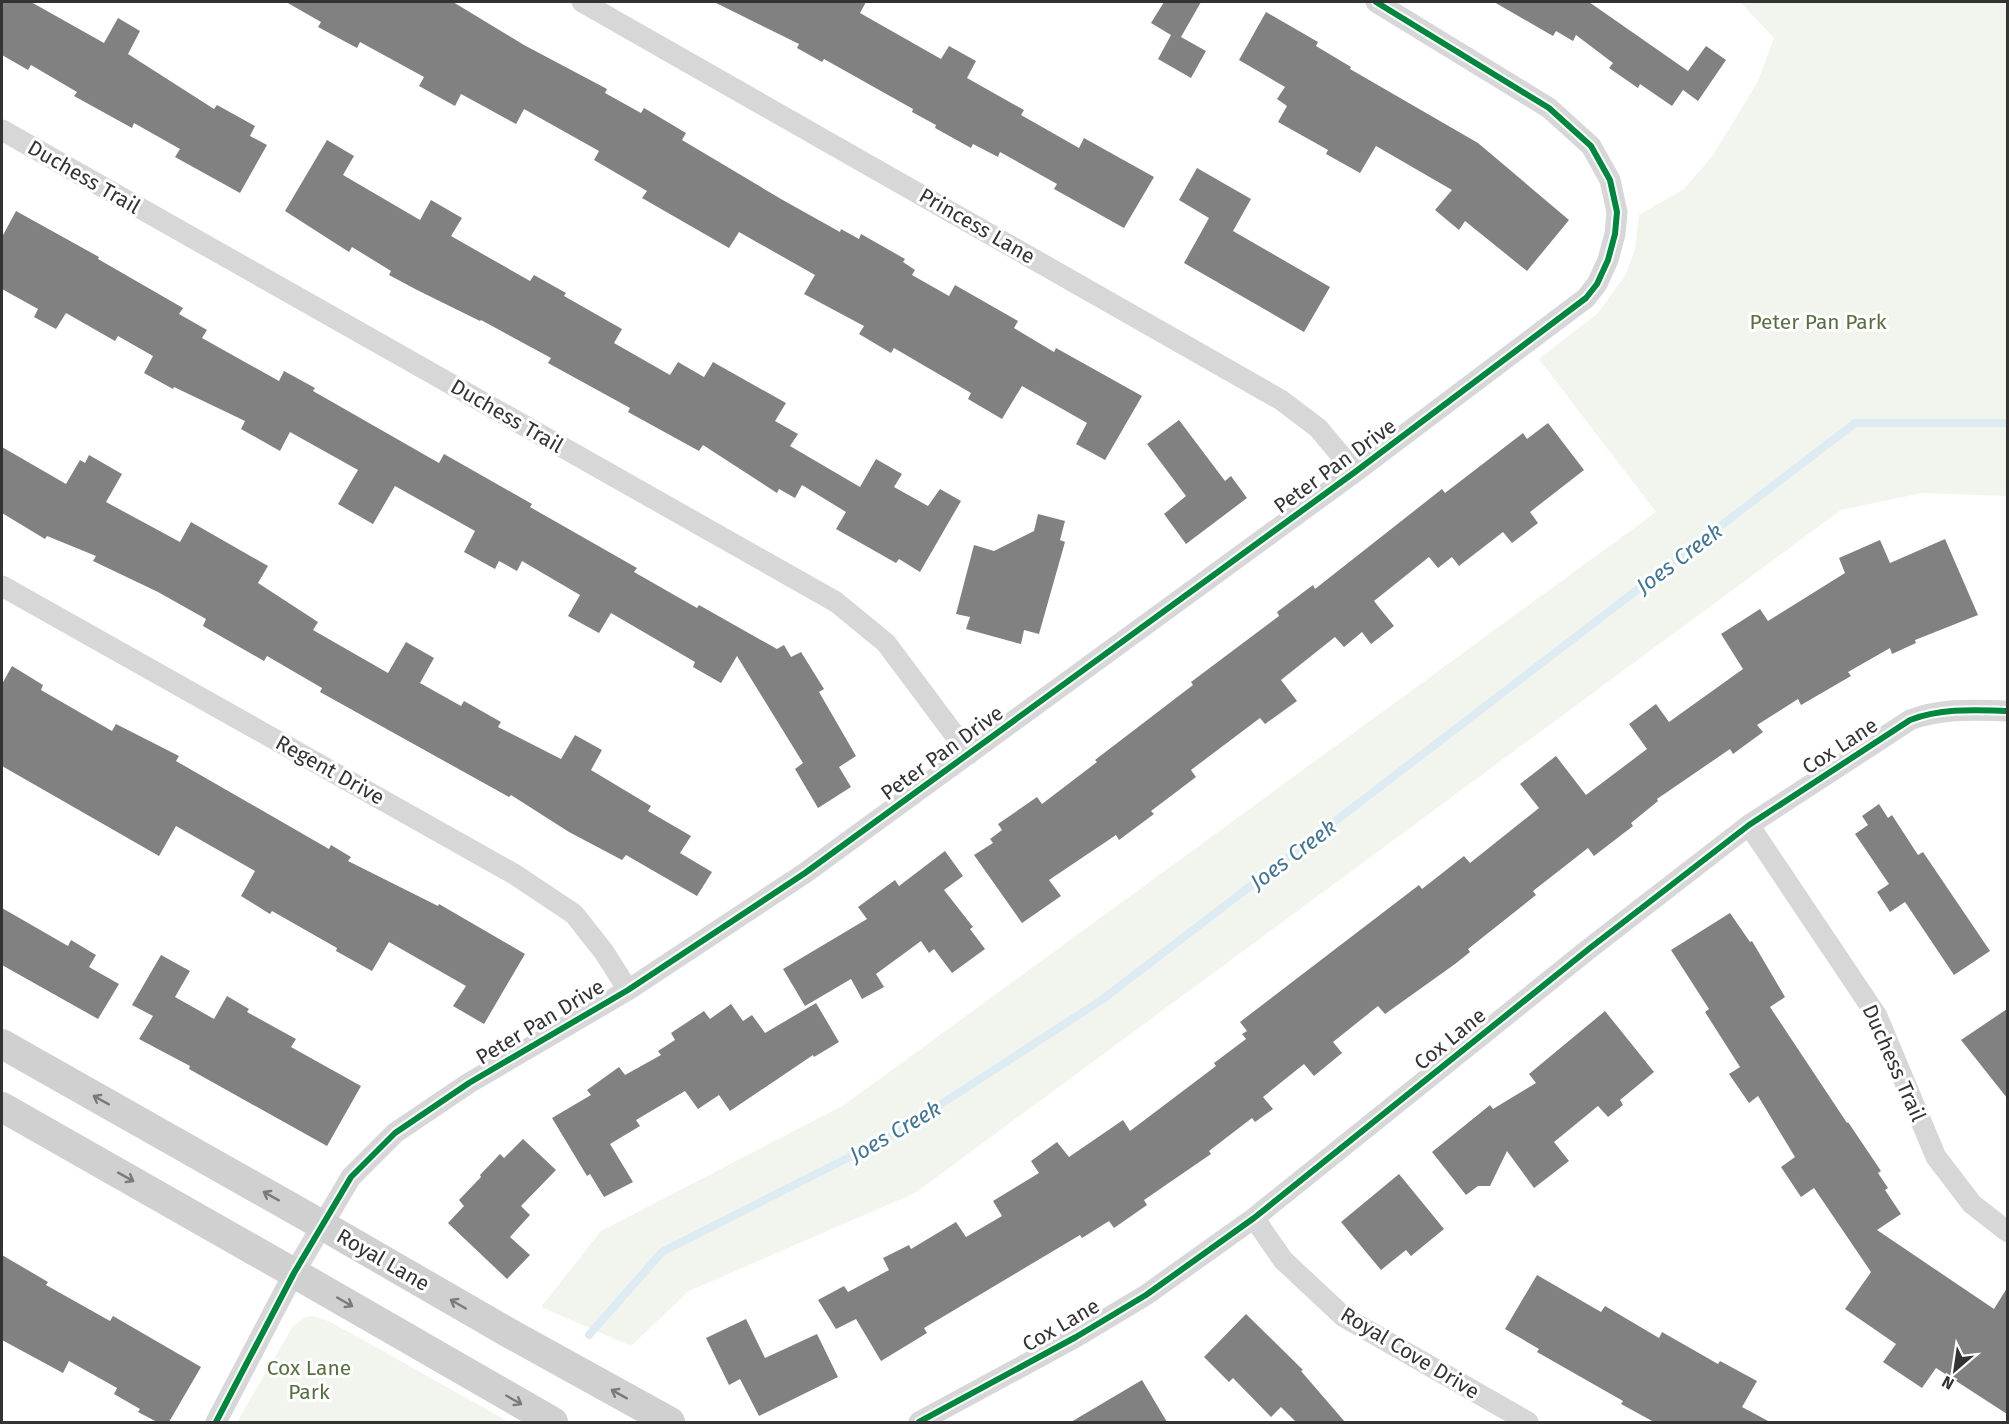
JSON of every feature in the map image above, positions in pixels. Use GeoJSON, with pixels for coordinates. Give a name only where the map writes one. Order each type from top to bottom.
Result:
{"type":"FeatureCollection","features":[{"type":"Feature","properties":{"kind":"main road","name":"Royal Lane"},"geometry":{"type":"LineString","coordinates":[[2,1044],[509,1333],[670,1422]]}},
{"type":"Feature","properties":{"kind":"main road"},"geometry":{"type":"LineString","coordinates":[[2,1107],[553,1422]]}},
{"type":"Feature","properties":{"kind":"street","name":"Princess Lane"},"geometry":{"type":"LineString","coordinates":[[582,2],[1281,400],[1318,428],[1355,472]]}},
{"type":"Feature","properties":{"kind":"street","name":"Peter Pan Drive"},"geometry":{"type":"LineString","coordinates":[[216,1422],[294,1273],[351,1178],[395,1133],[470,1083],[628,990],[805,873],[1355,472],[1586,298],[1597,284],[1608,260],[1615,234],[1617,212],[1610,180],[1591,146],[1549,108],[1376,2]]}},
{"type":"Feature","properties":{"kind":"street","name":"Duchess Trail"},"geometry":{"type":"LineString","coordinates":[[2,130],[836,602],[886,643],[969,754]]}},
{"type":"Feature","properties":{"kind":"street","name":"Regent Drive"},"geometry":{"type":"LineString","coordinates":[[2,586],[514,874],[574,914],[604,952],[628,990]]}},
{"type":"Feature","properties":{"kind":"street","name":"Cox Lane"},"geometry":{"type":"LineString","coordinates":[[919,1422],[1076,1337],[1146,1295],[1254,1218],[1590,948],[1749,825],[1910,720],[1929,713],[1952,710],[2007,711]]}},
{"type":"Feature","properties":{"kind":"street","name":"Duchess Trail"},"geometry":{"type":"LineString","coordinates":[[1749,825],[1877,1016],[1936,1157],[1972,1204],[2007,1232]]}},
{"type":"Feature","properties":{"kind":"street","name":"Royal Cove Drive"},"geometry":{"type":"LineString","coordinates":[[1254,1218],[1283,1260],[1344,1317],[1528,1422]]}},
{"type":"Feature","properties":{"kind":"green space","name":"Peter Pan Park"},"geometry":{"type":"Polygon","coordinates":[[[1740,2],[2007,2],[2007,496],[1922,493],[1841,510],[915,1193],[689,1291],[631,1346],[541,1307],[601,1231],[844,1105],[1656,512],[1539,359],[1598,313],[1626,274],[1635,249],[1639,215],[1684,189],[1713,155],[1757,83],[1774,38],[1740,2]]]}},
{"type":"Feature","properties":{"kind":"green space","name":"Cox Lane Park"},"geometry":{"type":"Polygon","coordinates":[[[313,1316],[347,1331],[509,1422],[237,1422],[293,1326],[305,1317],[313,1316]]]}},
{"type":"Feature","properties":{"kind":"building"},"geometry":{"type":"Polygon","coordinates":[[[2,2],[31,2],[104,43],[118,18],[140,31],[128,54],[214,109],[217,105],[255,126],[250,136],[267,145],[240,193],[175,157],[180,149],[134,123],[132,128],[74,96],[77,92],[31,65],[28,70],[2,55],[2,2]]]}},
{"type":"Feature","properties":{"kind":"building"},"geometry":{"type":"Polygon","coordinates":[[[286,2],[453,2],[524,45],[607,89],[605,93],[641,113],[644,108],[686,133],[682,140],[781,199],[840,232],[841,229],[859,239],[861,234],[905,259],[903,262],[915,270],[912,275],[949,296],[955,285],[1018,321],[1014,328],[1054,352],[1056,348],[1142,396],[1105,460],[1076,444],[1087,423],[1022,386],[1002,419],[968,399],[971,393],[894,348],[891,353],[859,334],[864,326],[804,294],[815,275],[739,232],[729,248],[642,198],[647,191],[594,160],[599,151],[524,109],[516,124],[461,94],[455,106],[419,86],[424,77],[360,42],[357,48],[318,27],[321,22],[286,2]]]}},
{"type":"Feature","properties":{"kind":"building"},"geometry":{"type":"Polygon","coordinates":[[[714,2],[866,2],[860,13],[941,59],[949,46],[976,61],[967,78],[1024,110],[1021,115],[1079,148],[1084,138],[1154,177],[1124,228],[1054,189],[1057,184],[1000,152],[998,157],[973,144],[971,148],[935,128],[936,125],[912,112],[913,109],[824,59],[822,62],[797,48],[799,44],[714,2]]]}},
{"type":"Feature","properties":{"kind":"building"},"geometry":{"type":"Polygon","coordinates":[[[1164,2],[1201,2],[1181,37],[1206,51],[1191,78],[1158,59],[1171,35],[1151,23],[1164,2]]]}},
{"type":"Feature","properties":{"kind":"building"},"geometry":{"type":"Polygon","coordinates":[[[1494,2],[1589,2],[1688,71],[1706,46],[1726,60],[1698,101],[1683,90],[1672,106],[1640,84],[1638,88],[1609,68],[1613,63],[1576,35],[1573,41],[1556,31],[1553,36],[1494,2]]]}},
{"type":"Feature","properties":{"kind":"building"},"geometry":{"type":"Polygon","coordinates":[[[1266,12],[1318,42],[1316,46],[1351,67],[1350,69],[1478,143],[1569,220],[1527,271],[1465,221],[1459,230],[1435,210],[1452,190],[1376,146],[1360,173],[1326,154],[1328,150],[1278,122],[1287,106],[1277,99],[1285,87],[1239,60],[1266,12]]]}},
{"type":"Feature","properties":{"kind":"building"},"geometry":{"type":"Polygon","coordinates":[[[327,140],[354,156],[343,175],[420,220],[431,200],[462,218],[451,236],[530,281],[534,275],[566,293],[564,296],[622,329],[614,343],[670,375],[678,362],[704,377],[713,362],[786,403],[775,421],[798,434],[790,446],[860,487],[876,459],[902,474],[894,487],[928,506],[940,489],[961,501],[920,572],[899,559],[896,563],[836,529],[846,512],[802,485],[795,498],[779,489],[777,493],[703,445],[699,451],[628,412],[630,408],[548,363],[551,358],[481,320],[389,275],[391,271],[352,247],[349,252],[285,211],[327,140]]]}},
{"type":"Feature","properties":{"kind":"building"},"geometry":{"type":"Polygon","coordinates":[[[1197,168],[1251,199],[1233,231],[1330,287],[1304,332],[1184,263],[1209,218],[1179,200],[1197,168]]]}},
{"type":"Feature","properties":{"kind":"building"},"geometry":{"type":"Polygon","coordinates":[[[16,211],[99,257],[98,259],[183,308],[179,314],[207,330],[202,338],[279,381],[284,371],[315,388],[313,391],[439,463],[444,454],[532,504],[530,507],[637,568],[634,572],[697,608],[699,605],[777,649],[784,645],[791,657],[801,652],[824,689],[819,692],[856,756],[839,767],[851,787],[818,808],[795,769],[803,763],[737,656],[721,683],[693,667],[695,662],[611,613],[599,633],[568,616],[580,595],[522,561],[517,571],[499,561],[495,569],[464,552],[475,531],[395,486],[373,524],[338,504],[358,470],[290,432],[280,451],[241,429],[245,421],[174,387],[173,389],[144,373],[153,356],[118,336],[115,341],[66,313],[56,329],[34,317],[38,309],[2,289],[2,237],[16,211]]]}},
{"type":"Feature","properties":{"kind":"building"},"geometry":{"type":"Polygon","coordinates":[[[1179,420],[1225,481],[1231,476],[1247,498],[1186,544],[1164,514],[1186,496],[1147,444],[1179,420]]]}},
{"type":"Feature","properties":{"kind":"building"},"geometry":{"type":"Polygon","coordinates":[[[1548,423],[1584,470],[1530,512],[1538,523],[1512,543],[1503,532],[1459,566],[1452,557],[1438,568],[1429,557],[1374,601],[1394,626],[1371,644],[1362,632],[1344,647],[1335,637],[1281,680],[1297,701],[1265,724],[1260,718],[1191,770],[1196,777],[1151,811],[1154,814],[1119,840],[1116,835],[1049,880],[1061,896],[1022,923],[974,855],[993,843],[990,839],[1002,830],[998,824],[1037,797],[1042,804],[1193,685],[1191,682],[1279,616],[1277,612],[1313,585],[1315,589],[1442,489],[1445,493],[1523,433],[1527,439],[1548,423]]]}},
{"type":"Feature","properties":{"kind":"building"},"geometry":{"type":"Polygon","coordinates":[[[2,447],[66,484],[80,460],[85,463],[89,455],[122,474],[106,502],[180,542],[191,522],[268,566],[258,583],[318,622],[313,630],[388,673],[406,642],[434,658],[420,683],[461,706],[464,701],[501,722],[498,727],[561,759],[575,735],[602,750],[591,770],[651,806],[648,811],[691,836],[680,853],[712,872],[697,896],[626,855],[622,860],[569,832],[511,795],[509,797],[320,692],[322,688],[267,656],[264,661],[203,626],[206,619],[158,592],[93,561],[96,556],[47,536],[45,539],[2,513],[2,447]]]}},
{"type":"Feature","properties":{"kind":"building"},"geometry":{"type":"Polygon","coordinates":[[[1038,514],[1065,521],[1060,540],[1065,542],[1039,634],[1024,630],[1021,644],[966,629],[970,617],[956,614],[974,545],[994,551],[1034,531],[1038,514]]]}},
{"type":"Feature","properties":{"kind":"building"},"geometry":{"type":"Polygon","coordinates":[[[1945,539],[1978,615],[1915,640],[1916,643],[1892,654],[1890,648],[1848,672],[1851,676],[1801,705],[1798,699],[1757,725],[1763,732],[1733,754],[1730,749],[1657,799],[1658,801],[1631,823],[1633,826],[1594,856],[1588,848],[1533,891],[1536,895],[1468,949],[1470,952],[1455,964],[1385,1014],[1378,1006],[1333,1042],[1342,1053],[1314,1076],[1304,1064],[1263,1097],[1273,1109],[1255,1122],[1252,1118],[1209,1151],[1211,1154],[1144,1200],[1147,1205],[1114,1228],[1109,1221],[1082,1238],[1080,1235],[924,1328],[927,1333],[881,1361],[856,1319],[836,1329],[818,1300],[844,1286],[848,1292],[889,1270],[883,1258],[909,1245],[911,1249],[956,1222],[966,1237],[1002,1216],[993,1201],[1039,1173],[1031,1161],[1057,1142],[1069,1157],[1123,1120],[1130,1131],[1216,1066],[1214,1063],[1246,1039],[1242,1034],[1247,1031],[1240,1022],[1419,885],[1422,889],[1464,856],[1470,863],[1539,808],[1520,784],[1556,756],[1586,795],[1647,749],[1629,724],[1656,704],[1669,722],[1743,669],[1721,634],[1760,609],[1768,621],[1845,573],[1839,558],[1880,540],[1890,563],[1945,539]]]}},
{"type":"Feature","properties":{"kind":"building"},"geometry":{"type":"Polygon","coordinates":[[[12,666],[43,685],[41,690],[112,731],[116,724],[179,756],[176,761],[329,849],[331,845],[351,857],[348,861],[438,906],[439,904],[525,954],[484,1024],[453,1006],[466,986],[389,942],[372,971],[336,951],[337,948],[272,911],[270,914],[241,896],[255,871],[176,826],[159,856],[2,766],[2,684],[12,666]]]}},
{"type":"Feature","properties":{"kind":"building"},"geometry":{"type":"Polygon","coordinates":[[[1879,804],[1888,818],[1892,815],[1918,855],[1923,852],[1990,951],[1954,975],[1905,902],[1890,912],[1877,892],[1889,884],[1855,834],[1868,825],[1862,816],[1879,804]]]}},
{"type":"Feature","properties":{"kind":"building"},"geometry":{"type":"Polygon","coordinates":[[[945,851],[963,876],[944,890],[973,927],[970,929],[985,949],[952,973],[934,949],[929,953],[921,941],[876,974],[884,987],[862,999],[851,979],[805,1006],[783,969],[867,919],[858,907],[895,880],[899,886],[945,851]]]}},
{"type":"Feature","properties":{"kind":"building"},"geometry":{"type":"Polygon","coordinates":[[[2,908],[68,946],[71,940],[96,955],[89,967],[119,984],[98,1019],[2,965],[2,908]]]}},
{"type":"Feature","properties":{"kind":"building"},"geometry":{"type":"Polygon","coordinates":[[[1730,913],[1750,942],[1752,941],[1785,997],[1770,1007],[1881,1171],[1878,1173],[1888,1188],[1885,1190],[1901,1214],[1877,1230],[1994,1309],[2007,1288],[2007,1414],[1936,1368],[1922,1388],[1883,1362],[1896,1344],[1845,1309],[1871,1272],[1814,1188],[1801,1197],[1781,1167],[1795,1157],[1758,1096],[1749,1103],[1729,1074],[1740,1067],[1705,1012],[1709,1009],[1671,950],[1730,913]]]}},
{"type":"Feature","properties":{"kind":"building"},"geometry":{"type":"Polygon","coordinates":[[[161,955],[190,971],[175,997],[214,1019],[227,996],[249,1009],[247,1012],[296,1039],[291,1047],[361,1086],[327,1146],[139,1039],[153,1016],[132,1005],[161,955]]]}},
{"type":"Feature","properties":{"kind":"building"},"geometry":{"type":"Polygon","coordinates":[[[816,1003],[839,1042],[814,1057],[813,1055],[730,1111],[719,1095],[698,1109],[685,1091],[636,1120],[640,1126],[610,1144],[633,1182],[604,1197],[590,1174],[587,1176],[552,1118],[591,1095],[587,1090],[619,1067],[625,1075],[661,1055],[658,1051],[675,1040],[671,1033],[704,1011],[710,1019],[731,1004],[743,1021],[752,1015],[765,1033],[816,1003]]]}},
{"type":"Feature","properties":{"kind":"building"},"geometry":{"type":"Polygon","coordinates":[[[2007,1009],[2007,1098],[1961,1040],[2007,1009]]]}},
{"type":"Feature","properties":{"kind":"building"},"geometry":{"type":"Polygon","coordinates":[[[1605,1011],[1654,1072],[1620,1100],[1623,1105],[1608,1117],[1598,1106],[1554,1142],[1569,1161],[1534,1188],[1507,1151],[1490,1186],[1478,1186],[1466,1195],[1432,1152],[1490,1105],[1493,1109],[1536,1083],[1529,1074],[1605,1011]]]}},
{"type":"Feature","properties":{"kind":"building"},"geometry":{"type":"Polygon","coordinates":[[[523,1139],[556,1170],[521,1206],[530,1215],[510,1237],[530,1255],[507,1279],[448,1223],[464,1206],[459,1200],[481,1177],[480,1175],[500,1154],[504,1158],[523,1139]]]}},
{"type":"Feature","properties":{"kind":"building"},"geometry":{"type":"Polygon","coordinates":[[[1399,1174],[1444,1229],[1411,1256],[1406,1250],[1381,1270],[1341,1222],[1399,1174]]]}},
{"type":"Feature","properties":{"kind":"building"},"geometry":{"type":"Polygon","coordinates":[[[2,1255],[48,1282],[46,1285],[110,1321],[113,1316],[201,1367],[169,1422],[157,1422],[138,1412],[140,1409],[114,1394],[117,1388],[69,1361],[63,1373],[2,1340],[2,1255]]]}},
{"type":"Feature","properties":{"kind":"building"},"geometry":{"type":"Polygon","coordinates":[[[1537,1275],[1601,1312],[1605,1306],[1659,1338],[1662,1332],[1718,1364],[1720,1361],[1757,1381],[1742,1407],[1770,1422],[1654,1422],[1621,1404],[1623,1401],[1537,1352],[1539,1349],[1505,1329],[1537,1275]]]}},
{"type":"Feature","properties":{"kind":"building"},"geometry":{"type":"Polygon","coordinates":[[[1246,1314],[1303,1370],[1301,1371],[1345,1422],[1296,1422],[1281,1407],[1271,1417],[1233,1378],[1229,1382],[1204,1357],[1246,1314]]]}},
{"type":"Feature","properties":{"kind":"building"},"geometry":{"type":"Polygon","coordinates":[[[746,1319],[765,1358],[817,1334],[838,1377],[759,1416],[740,1379],[729,1385],[706,1338],[746,1319]]]}},
{"type":"Feature","properties":{"kind":"building"},"geometry":{"type":"Polygon","coordinates":[[[1142,1380],[1167,1422],[1071,1422],[1142,1380]]]}},
{"type":"Feature","properties":{"kind":"waterway","name":"Joes Creek"},"geometry":{"type":"LineString","coordinates":[[589,1335],[662,1252],[895,1134],[1103,999],[1855,423],[2008,423]]}},
{"type":"Feature","properties":{"kind":"cycle path"},"geometry":{"type":"LineString","coordinates":[[216,1422],[294,1273],[351,1177],[395,1133],[469,1083],[628,990],[805,873],[1355,472],[1586,298],[1597,284],[1608,260],[1615,234],[1617,212],[1610,180],[1591,146],[1549,108],[1376,2]]}},
{"type":"Feature","properties":{"kind":"cycle path"},"geometry":{"type":"LineString","coordinates":[[919,1422],[1076,1337],[1146,1295],[1254,1218],[1590,948],[1749,825],[1910,720],[1934,713],[1970,710],[2008,711]]}}]}
